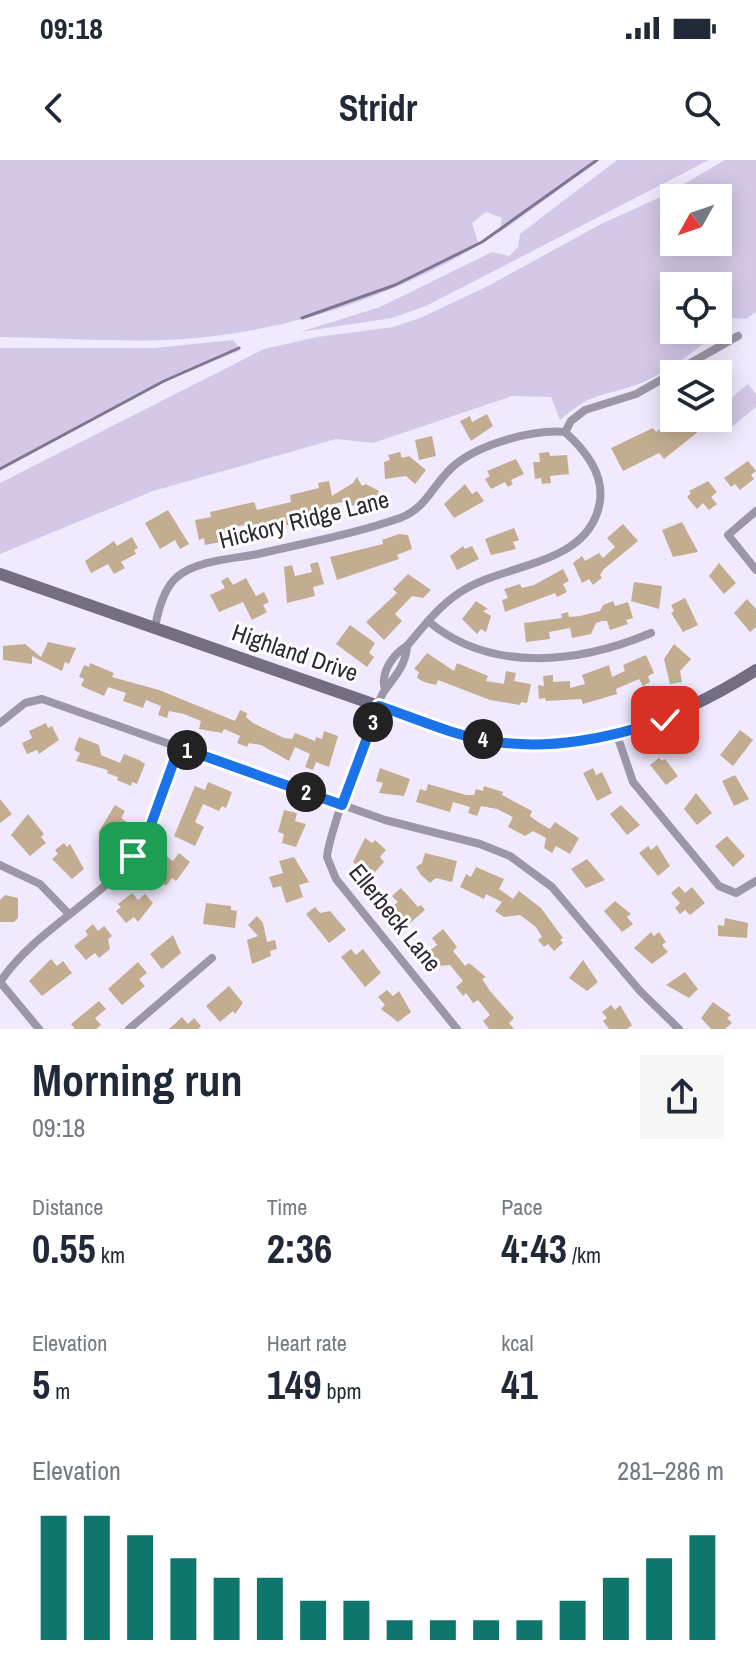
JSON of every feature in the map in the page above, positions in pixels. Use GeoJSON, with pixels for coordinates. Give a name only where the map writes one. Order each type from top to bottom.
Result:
{"type":"FeatureCollection","features":[{"type":"Feature","properties":{"kind":"street"},"geometry":{"type":"LineString","coordinates":[[565,432],[571,421],[585,410],[636,394],[738,336]]}},
{"type":"Feature","properties":{"kind":"street","name":"Hickory Ridge Lane"},"geometry":{"type":"LineString","coordinates":[[155,627],[163,599],[176,578],[199,566],[325,539],[403,517],[424,505],[457,463],[513,437],[542,431],[565,432]]}},
{"type":"Feature","properties":{"kind":"street","name":"Ellerbeck Lane"},"geometry":{"type":"LineString","coordinates":[[457,1029],[332,874],[327,851],[385,689],[392,685],[406,657],[407,646],[458,593],[486,578],[551,557],[587,535],[598,515],[601,494],[597,472],[582,447],[565,432]]}},
{"type":"Feature","properties":{"kind":"street"},"geometry":{"type":"LineString","coordinates":[[756,511],[728,535],[756,570]]}},
{"type":"Feature","properties":{"kind":"street","name":"Highland Drive"},"geometry":{"type":"LineString","coordinates":[[0,574],[379,706],[490,741],[555,744],[617,735],[665,720],[707,701],[756,670]]}},
{"type":"Feature","properties":{"kind":"street"},"geometry":{"type":"LineString","coordinates":[[428,621],[464,646],[533,658],[597,652],[651,633]]}},
{"type":"Feature","properties":{"kind":"street"},"geometry":{"type":"LineString","coordinates":[[0,723],[25,703],[42,699],[342,805],[480,844],[524,864],[552,887],[649,1001],[679,1029]]}},
{"type":"Feature","properties":{"kind":"street"},"geometry":{"type":"LineString","coordinates":[[617,735],[626,767],[638,790],[719,886],[736,893],[756,881]]}},
{"type":"Feature","properties":{"kind":"street"},"geometry":{"type":"LineString","coordinates":[[39,1029],[0,982],[22,952],[122,868],[142,844],[179,747]]}},
{"type":"Feature","properties":{"kind":"street"},"geometry":{"type":"LineString","coordinates":[[0,865],[40,884],[68,913]]}},
{"type":"Feature","properties":{"kind":"street"},"geometry":{"type":"LineString","coordinates":[[129,1029],[212,958]]}},
{"type":"Feature","properties":{"kind":"shaded area"},"geometry":{"type":"Polygon","coordinates":[[[0,160],[600,160],[499,233],[502,218],[486,212],[472,223],[479,245],[374,296],[300,320],[261,328],[223,335],[138,341],[0,337],[0,160]]]}},
{"type":"Feature","properties":{"kind":"shaded area"},"geometry":{"type":"Polygon","coordinates":[[[617,160],[709,160],[426,306],[392,318],[300,332],[380,307],[492,252],[509,256],[518,247],[520,234],[617,160]]]}},
{"type":"Feature","properties":{"kind":"shaded area"},"geometry":{"type":"Polygon","coordinates":[[[725,160],[756,160],[756,312],[746,319],[732,318],[732,272],[660,272],[660,344],[703,344],[681,360],[660,360],[660,373],[644,382],[587,401],[560,420],[551,397],[512,396],[373,443],[336,439],[153,491],[0,554],[0,483],[264,349],[317,337],[393,327],[420,318],[488,286],[601,224],[660,197],[660,256],[732,256],[732,184],[684,184],[725,160]]]}},
{"type":"Feature","properties":{"kind":"shaded area"},"geometry":{"type":"Polygon","coordinates":[[[233,340],[241,350],[167,380],[0,469],[0,348],[154,348],[233,340]]]}},
{"type":"Feature","properties":{"kind":"shaded area"},"geometry":{"type":"Polygon","coordinates":[[[748,384],[756,394],[756,407],[732,427],[732,397],[748,384]]]}},
{"type":"Feature","properties":{"kind":"building"},"geometry":{"type":"Polygon","coordinates":[[[487,414],[493,426],[471,441],[460,421],[470,416],[472,422],[487,414]]]}},
{"type":"Feature","properties":{"kind":"building"},"geometry":{"type":"Polygon","coordinates":[[[653,428],[656,432],[660,429],[660,432],[698,432],[664,459],[659,453],[623,471],[611,448],[653,428]]]}},
{"type":"Feature","properties":{"kind":"building"},"geometry":{"type":"Polygon","coordinates":[[[432,436],[436,456],[419,460],[415,440],[432,436]]]}},
{"type":"Feature","properties":{"kind":"building"},"geometry":{"type":"Polygon","coordinates":[[[400,452],[402,458],[409,456],[426,470],[415,484],[406,476],[385,479],[384,462],[390,460],[388,455],[400,452]]]}},
{"type":"Feature","properties":{"kind":"building"},"geometry":{"type":"Polygon","coordinates":[[[549,452],[550,456],[567,455],[569,474],[550,476],[551,483],[542,484],[541,478],[535,479],[533,462],[540,462],[539,453],[549,452]]]}},
{"type":"Feature","properties":{"kind":"building"},"geometry":{"type":"Polygon","coordinates":[[[516,459],[524,474],[511,480],[513,484],[508,487],[505,482],[491,489],[485,479],[490,476],[487,471],[516,459]]]}},
{"type":"Feature","properties":{"kind":"building"},"geometry":{"type":"Polygon","coordinates":[[[748,461],[756,471],[751,475],[754,479],[740,490],[735,484],[731,487],[724,478],[748,461]]]}},
{"type":"Feature","properties":{"kind":"building"},"geometry":{"type":"Polygon","coordinates":[[[357,477],[362,486],[366,484],[379,491],[371,506],[362,501],[346,509],[342,502],[324,506],[326,516],[254,533],[251,524],[228,528],[231,540],[205,545],[204,538],[199,540],[195,520],[211,517],[210,512],[254,502],[257,510],[291,502],[290,495],[319,488],[318,483],[329,481],[332,496],[357,477]]]}},
{"type":"Feature","properties":{"kind":"building"},"geometry":{"type":"Polygon","coordinates":[[[708,481],[717,492],[711,497],[717,504],[709,510],[703,503],[697,509],[687,497],[691,493],[689,491],[708,481]]]}},
{"type":"Feature","properties":{"kind":"building"},"geometry":{"type":"Polygon","coordinates":[[[465,484],[472,494],[477,491],[484,501],[454,518],[444,504],[465,484]]]}},
{"type":"Feature","properties":{"kind":"building"},"geometry":{"type":"Polygon","coordinates":[[[168,510],[189,544],[180,549],[175,540],[160,549],[145,523],[168,510]]]}},
{"type":"Feature","properties":{"kind":"building"},"geometry":{"type":"Polygon","coordinates":[[[682,522],[698,552],[673,557],[662,530],[682,522]]]}},
{"type":"Feature","properties":{"kind":"building"},"geometry":{"type":"Polygon","coordinates":[[[623,524],[638,541],[604,569],[600,575],[602,578],[593,585],[589,579],[582,583],[573,563],[582,556],[585,561],[599,553],[603,558],[615,547],[607,538],[623,524]]]}},
{"type":"Feature","properties":{"kind":"building"},"geometry":{"type":"Polygon","coordinates":[[[514,528],[519,540],[513,542],[516,549],[491,555],[485,539],[514,528]]]}},
{"type":"Feature","properties":{"kind":"building"},"geometry":{"type":"Polygon","coordinates":[[[399,534],[408,535],[412,549],[397,555],[399,559],[337,580],[330,557],[383,544],[382,540],[399,534]]]}},
{"type":"Feature","properties":{"kind":"building"},"geometry":{"type":"Polygon","coordinates":[[[132,537],[138,548],[134,550],[136,554],[121,562],[125,568],[114,574],[108,564],[91,573],[85,561],[114,541],[117,546],[132,537]]]}},
{"type":"Feature","properties":{"kind":"building"},"geometry":{"type":"Polygon","coordinates":[[[463,546],[465,549],[472,546],[479,559],[457,570],[450,556],[463,546]]]}},
{"type":"Feature","properties":{"kind":"building"},"geometry":{"type":"Polygon","coordinates":[[[318,562],[324,584],[313,587],[315,596],[287,603],[284,567],[292,565],[295,576],[312,572],[310,564],[318,562]]]}},
{"type":"Feature","properties":{"kind":"building"},"geometry":{"type":"Polygon","coordinates":[[[719,563],[736,583],[724,594],[709,576],[719,563]]]}},
{"type":"Feature","properties":{"kind":"building"},"geometry":{"type":"Polygon","coordinates":[[[563,569],[569,581],[563,584],[567,592],[557,597],[555,593],[505,612],[502,600],[508,598],[504,589],[520,584],[522,588],[534,585],[563,569]]]}},
{"type":"Feature","properties":{"kind":"building"},"geometry":{"type":"Polygon","coordinates":[[[408,574],[431,590],[423,598],[412,596],[395,614],[402,621],[384,640],[366,622],[397,593],[393,589],[408,574]]]}},
{"type":"Feature","properties":{"kind":"building"},"geometry":{"type":"Polygon","coordinates":[[[228,577],[233,585],[246,578],[256,596],[264,592],[269,602],[263,605],[267,612],[252,620],[243,602],[219,612],[210,595],[225,588],[221,581],[228,577]]]}},
{"type":"Feature","properties":{"kind":"building"},"geometry":{"type":"Polygon","coordinates":[[[634,582],[662,586],[659,609],[631,601],[634,582]]]}},
{"type":"Feature","properties":{"kind":"building"},"geometry":{"type":"Polygon","coordinates":[[[685,598],[698,625],[683,632],[671,613],[674,611],[671,605],[685,598]]]}},
{"type":"Feature","properties":{"kind":"building"},"geometry":{"type":"Polygon","coordinates":[[[747,599],[756,609],[756,627],[750,632],[734,613],[747,599]]]}},
{"type":"Feature","properties":{"kind":"building"},"geometry":{"type":"Polygon","coordinates":[[[476,601],[488,609],[483,611],[491,616],[486,632],[481,629],[477,634],[462,619],[476,601]]]}},
{"type":"Feature","properties":{"kind":"building"},"geometry":{"type":"Polygon","coordinates":[[[613,601],[615,606],[628,602],[633,618],[626,620],[628,624],[610,630],[607,621],[602,621],[596,623],[591,634],[572,638],[570,628],[549,632],[550,639],[526,642],[524,623],[562,618],[561,614],[568,612],[569,617],[580,616],[600,611],[603,605],[613,601]]]}},
{"type":"Feature","properties":{"kind":"building"},"geometry":{"type":"Polygon","coordinates":[[[350,625],[375,643],[369,653],[374,657],[367,667],[336,644],[350,625]]]}},
{"type":"Feature","properties":{"kind":"building"},"geometry":{"type":"Polygon","coordinates":[[[48,642],[76,648],[62,671],[32,656],[32,664],[3,660],[3,646],[25,644],[41,657],[48,642]]]}},
{"type":"Feature","properties":{"kind":"building"},"geometry":{"type":"Polygon","coordinates":[[[674,644],[691,659],[680,671],[682,682],[670,684],[664,659],[674,644]]]}},
{"type":"Feature","properties":{"kind":"building"},"geometry":{"type":"Polygon","coordinates":[[[427,653],[454,671],[457,663],[488,676],[486,681],[504,684],[506,671],[516,673],[514,681],[531,684],[527,703],[521,702],[520,705],[490,700],[438,680],[436,685],[424,682],[417,678],[419,672],[414,669],[427,653]]]}},
{"type":"Feature","properties":{"kind":"building"},"geometry":{"type":"Polygon","coordinates":[[[646,655],[654,673],[648,676],[650,682],[643,686],[639,679],[616,689],[617,694],[583,704],[581,699],[539,699],[538,685],[544,686],[543,676],[553,675],[553,682],[570,681],[570,688],[585,684],[582,675],[609,665],[612,677],[625,671],[623,665],[646,655]]]}},
{"type":"Feature","properties":{"kind":"building"},"geometry":{"type":"Polygon","coordinates":[[[90,663],[114,673],[112,677],[159,690],[235,721],[240,710],[247,713],[246,717],[253,723],[284,738],[292,739],[295,733],[315,741],[316,737],[322,739],[324,731],[338,736],[329,767],[316,762],[313,770],[305,767],[310,754],[295,747],[289,761],[261,745],[249,743],[247,747],[237,743],[240,736],[224,729],[222,733],[199,729],[201,721],[184,714],[169,711],[167,718],[158,715],[161,706],[146,700],[143,708],[123,701],[126,693],[108,687],[104,696],[81,686],[84,679],[79,677],[84,665],[89,667],[90,663]]]}},
{"type":"Feature","properties":{"kind":"building"},"geometry":{"type":"Polygon","coordinates":[[[46,723],[48,728],[52,726],[59,740],[39,754],[37,750],[27,754],[22,743],[32,738],[29,731],[46,723]]]}},
{"type":"Feature","properties":{"kind":"building"},"geometry":{"type":"Polygon","coordinates":[[[740,730],[753,740],[733,766],[720,755],[740,730]]]}},
{"type":"Feature","properties":{"kind":"building"},"geometry":{"type":"Polygon","coordinates":[[[79,737],[99,745],[101,755],[120,763],[124,754],[145,764],[137,784],[132,782],[131,786],[117,780],[118,777],[107,773],[108,770],[76,761],[80,753],[74,750],[79,737]]]}},
{"type":"Feature","properties":{"kind":"building"},"geometry":{"type":"Polygon","coordinates":[[[659,758],[662,761],[665,759],[678,776],[666,785],[650,765],[659,758]]]}},
{"type":"Feature","properties":{"kind":"building"},"geometry":{"type":"Polygon","coordinates":[[[380,768],[410,779],[404,796],[379,793],[383,783],[376,781],[380,768]]]}},
{"type":"Feature","properties":{"kind":"building"},"geometry":{"type":"Polygon","coordinates":[[[593,768],[596,775],[602,772],[612,793],[597,801],[583,773],[593,768]]]}},
{"type":"Feature","properties":{"kind":"building"},"geometry":{"type":"Polygon","coordinates":[[[735,775],[749,799],[734,806],[722,781],[735,775]]]}},
{"type":"Feature","properties":{"kind":"building"},"geometry":{"type":"Polygon","coordinates":[[[208,782],[232,792],[226,808],[222,806],[219,811],[203,804],[195,822],[204,827],[195,846],[174,836],[195,786],[205,790],[208,782]]]}},
{"type":"Feature","properties":{"kind":"building"},"geometry":{"type":"Polygon","coordinates":[[[428,784],[466,795],[474,795],[476,789],[483,791],[484,786],[503,792],[502,795],[532,811],[530,816],[538,822],[550,829],[555,822],[579,838],[570,854],[556,846],[552,853],[544,848],[546,838],[533,831],[525,836],[508,827],[513,817],[497,809],[481,806],[477,816],[468,813],[470,807],[453,802],[450,812],[416,802],[420,789],[426,791],[428,784]]]}},
{"type":"Feature","properties":{"kind":"building"},"geometry":{"type":"Polygon","coordinates":[[[696,793],[712,813],[697,825],[684,809],[696,793]]]}},
{"type":"Feature","properties":{"kind":"building"},"geometry":{"type":"Polygon","coordinates":[[[0,799],[12,814],[0,823],[0,799]]]}},
{"type":"Feature","properties":{"kind":"building"},"geometry":{"type":"Polygon","coordinates":[[[115,805],[125,811],[121,818],[128,823],[113,842],[98,833],[115,805]]]}},
{"type":"Feature","properties":{"kind":"building"},"geometry":{"type":"Polygon","coordinates":[[[621,805],[640,825],[627,835],[610,814],[621,805]]]}},
{"type":"Feature","properties":{"kind":"building"},"geometry":{"type":"Polygon","coordinates":[[[284,810],[297,813],[295,821],[306,824],[296,847],[282,843],[284,834],[278,832],[284,810]]]}},
{"type":"Feature","properties":{"kind":"building"},"geometry":{"type":"Polygon","coordinates":[[[28,814],[44,834],[41,837],[46,843],[30,856],[11,835],[28,814]]]}},
{"type":"Feature","properties":{"kind":"building"},"geometry":{"type":"Polygon","coordinates":[[[727,836],[745,856],[733,867],[715,846],[727,836]]]}},
{"type":"Feature","properties":{"kind":"building"},"geometry":{"type":"Polygon","coordinates":[[[365,838],[372,843],[375,840],[386,850],[380,857],[384,862],[375,872],[371,869],[366,874],[353,862],[365,838]]]}},
{"type":"Feature","properties":{"kind":"building"},"geometry":{"type":"Polygon","coordinates":[[[64,843],[67,847],[70,844],[84,869],[72,879],[52,859],[58,854],[55,850],[64,843]]]}},
{"type":"Feature","properties":{"kind":"building"},"geometry":{"type":"Polygon","coordinates":[[[657,845],[670,866],[658,876],[639,853],[648,846],[651,850],[657,845]]]}},
{"type":"Feature","properties":{"kind":"building"},"geometry":{"type":"Polygon","coordinates":[[[179,853],[190,862],[176,881],[172,878],[166,886],[154,877],[157,873],[153,871],[165,855],[173,861],[179,853]]]}},
{"type":"Feature","properties":{"kind":"building"},"geometry":{"type":"Polygon","coordinates":[[[425,853],[457,861],[452,882],[436,878],[430,883],[421,875],[416,867],[422,863],[425,853]]]}},
{"type":"Feature","properties":{"kind":"building"},"geometry":{"type":"Polygon","coordinates":[[[294,857],[309,882],[299,885],[303,897],[286,903],[281,886],[273,888],[269,877],[283,873],[279,861],[294,857]]]}},
{"type":"Feature","properties":{"kind":"building"},"geometry":{"type":"Polygon","coordinates":[[[587,859],[605,880],[586,888],[571,869],[587,859]]]}},
{"type":"Feature","properties":{"kind":"building"},"geometry":{"type":"Polygon","coordinates":[[[476,867],[504,879],[499,889],[513,899],[519,891],[541,908],[563,938],[560,940],[563,943],[554,951],[548,944],[544,947],[538,940],[542,937],[536,927],[520,915],[504,917],[495,911],[502,902],[486,894],[484,899],[460,887],[466,874],[471,877],[476,867]]]}},
{"type":"Feature","properties":{"kind":"building"},"geometry":{"type":"Polygon","coordinates":[[[679,886],[685,893],[692,887],[705,903],[690,915],[685,910],[680,914],[675,908],[680,903],[671,893],[679,886]]]}},
{"type":"Feature","properties":{"kind":"building"},"geometry":{"type":"Polygon","coordinates":[[[401,888],[418,907],[421,905],[425,910],[410,923],[391,908],[398,902],[392,896],[401,888]]]}},
{"type":"Feature","properties":{"kind":"building"},"geometry":{"type":"Polygon","coordinates":[[[132,893],[138,900],[145,894],[153,903],[138,922],[134,917],[126,923],[116,911],[121,907],[118,904],[132,893]]]}},
{"type":"Feature","properties":{"kind":"building"},"geometry":{"type":"Polygon","coordinates":[[[5,895],[18,898],[18,918],[14,922],[0,922],[0,900],[5,895]]]}},
{"type":"Feature","properties":{"kind":"building"},"geometry":{"type":"Polygon","coordinates":[[[615,901],[631,914],[627,917],[633,924],[622,932],[604,911],[615,901]]]}},
{"type":"Feature","properties":{"kind":"building"},"geometry":{"type":"Polygon","coordinates":[[[206,903],[231,906],[231,910],[237,911],[235,928],[203,924],[206,903]]]}},
{"type":"Feature","properties":{"kind":"building"},"geometry":{"type":"Polygon","coordinates":[[[315,907],[320,913],[330,911],[346,930],[329,943],[306,914],[315,907]]]}},
{"type":"Feature","properties":{"kind":"building"},"geometry":{"type":"Polygon","coordinates":[[[257,916],[263,923],[267,942],[275,940],[277,949],[270,951],[271,956],[252,964],[247,940],[258,936],[248,925],[257,916]]]}},
{"type":"Feature","properties":{"kind":"building"},"geometry":{"type":"Polygon","coordinates":[[[725,918],[748,923],[747,938],[718,936],[718,925],[724,926],[725,918]]]}},
{"type":"Feature","properties":{"kind":"building"},"geometry":{"type":"Polygon","coordinates":[[[93,924],[98,931],[104,926],[112,936],[108,939],[110,949],[99,958],[95,953],[86,960],[74,946],[88,935],[85,931],[93,924]]]}},
{"type":"Feature","properties":{"kind":"building"},"geometry":{"type":"Polygon","coordinates":[[[443,929],[457,947],[453,951],[465,966],[469,963],[486,977],[482,979],[490,991],[514,1018],[509,1023],[514,1029],[489,1029],[483,1021],[490,1015],[478,1000],[473,1003],[466,993],[463,996],[456,987],[463,981],[450,965],[441,966],[429,951],[437,945],[432,938],[443,929]]]}},
{"type":"Feature","properties":{"kind":"building"},"geometry":{"type":"Polygon","coordinates":[[[651,932],[654,936],[659,932],[666,942],[662,945],[668,952],[652,964],[634,948],[651,932]]]}},
{"type":"Feature","properties":{"kind":"building"},"geometry":{"type":"Polygon","coordinates":[[[173,935],[181,953],[162,969],[150,954],[173,935]]]}},
{"type":"Feature","properties":{"kind":"building"},"geometry":{"type":"Polygon","coordinates":[[[351,949],[356,955],[363,949],[381,973],[365,987],[341,957],[351,949]]]}},
{"type":"Feature","properties":{"kind":"building"},"geometry":{"type":"Polygon","coordinates":[[[51,959],[57,966],[63,961],[72,973],[42,996],[29,981],[51,959]]]}},
{"type":"Feature","properties":{"kind":"building"},"geometry":{"type":"Polygon","coordinates":[[[583,960],[598,982],[587,991],[569,978],[583,960]]]}},
{"type":"Feature","properties":{"kind":"building"},"geometry":{"type":"Polygon","coordinates":[[[138,962],[147,973],[139,979],[145,986],[122,1005],[108,989],[138,962]]]}},
{"type":"Feature","properties":{"kind":"building"},"geometry":{"type":"Polygon","coordinates":[[[685,972],[698,989],[689,998],[666,985],[685,972]]]}},
{"type":"Feature","properties":{"kind":"building"},"geometry":{"type":"Polygon","coordinates":[[[229,986],[243,1003],[235,1014],[233,1011],[220,1022],[206,1006],[229,986]]]}},
{"type":"Feature","properties":{"kind":"building"},"geometry":{"type":"Polygon","coordinates":[[[387,990],[393,996],[399,991],[411,1012],[398,1022],[381,1009],[385,1005],[378,997],[387,990]]]}},
{"type":"Feature","properties":{"kind":"building"},"geometry":{"type":"Polygon","coordinates":[[[99,1001],[106,1009],[95,1018],[101,1025],[96,1029],[75,1029],[71,1024],[99,1001]]]}},
{"type":"Feature","properties":{"kind":"building"},"geometry":{"type":"Polygon","coordinates":[[[713,1002],[731,1015],[727,1018],[732,1023],[725,1029],[711,1029],[701,1018],[713,1002]]]}},
{"type":"Feature","properties":{"kind":"building"},"geometry":{"type":"Polygon","coordinates":[[[611,1005],[615,1010],[620,1005],[632,1025],[627,1029],[609,1029],[603,1021],[607,1018],[602,1012],[611,1005]]]}},
{"type":"Feature","properties":{"kind":"building"},"geometry":{"type":"Polygon","coordinates":[[[182,1017],[188,1024],[194,1018],[201,1026],[198,1029],[169,1029],[182,1017]]]}},
{"type":"Feature","properties":{"kind":"waterway"},"geometry":{"type":"LineString","coordinates":[[302,318],[395,285],[482,242],[597,160]]}},
{"type":"Feature","properties":{"kind":"waterway"},"geometry":{"type":"LineString","coordinates":[[0,469],[164,381],[239,348]]}},
{"type":"Feature","properties":{"kind":"route"},"geometry":{"type":"LineString","coordinates":[[133,856],[149,830],[179,747],[342,805],[379,706],[490,741],[555,744],[617,735],[665,720]]}}]}
